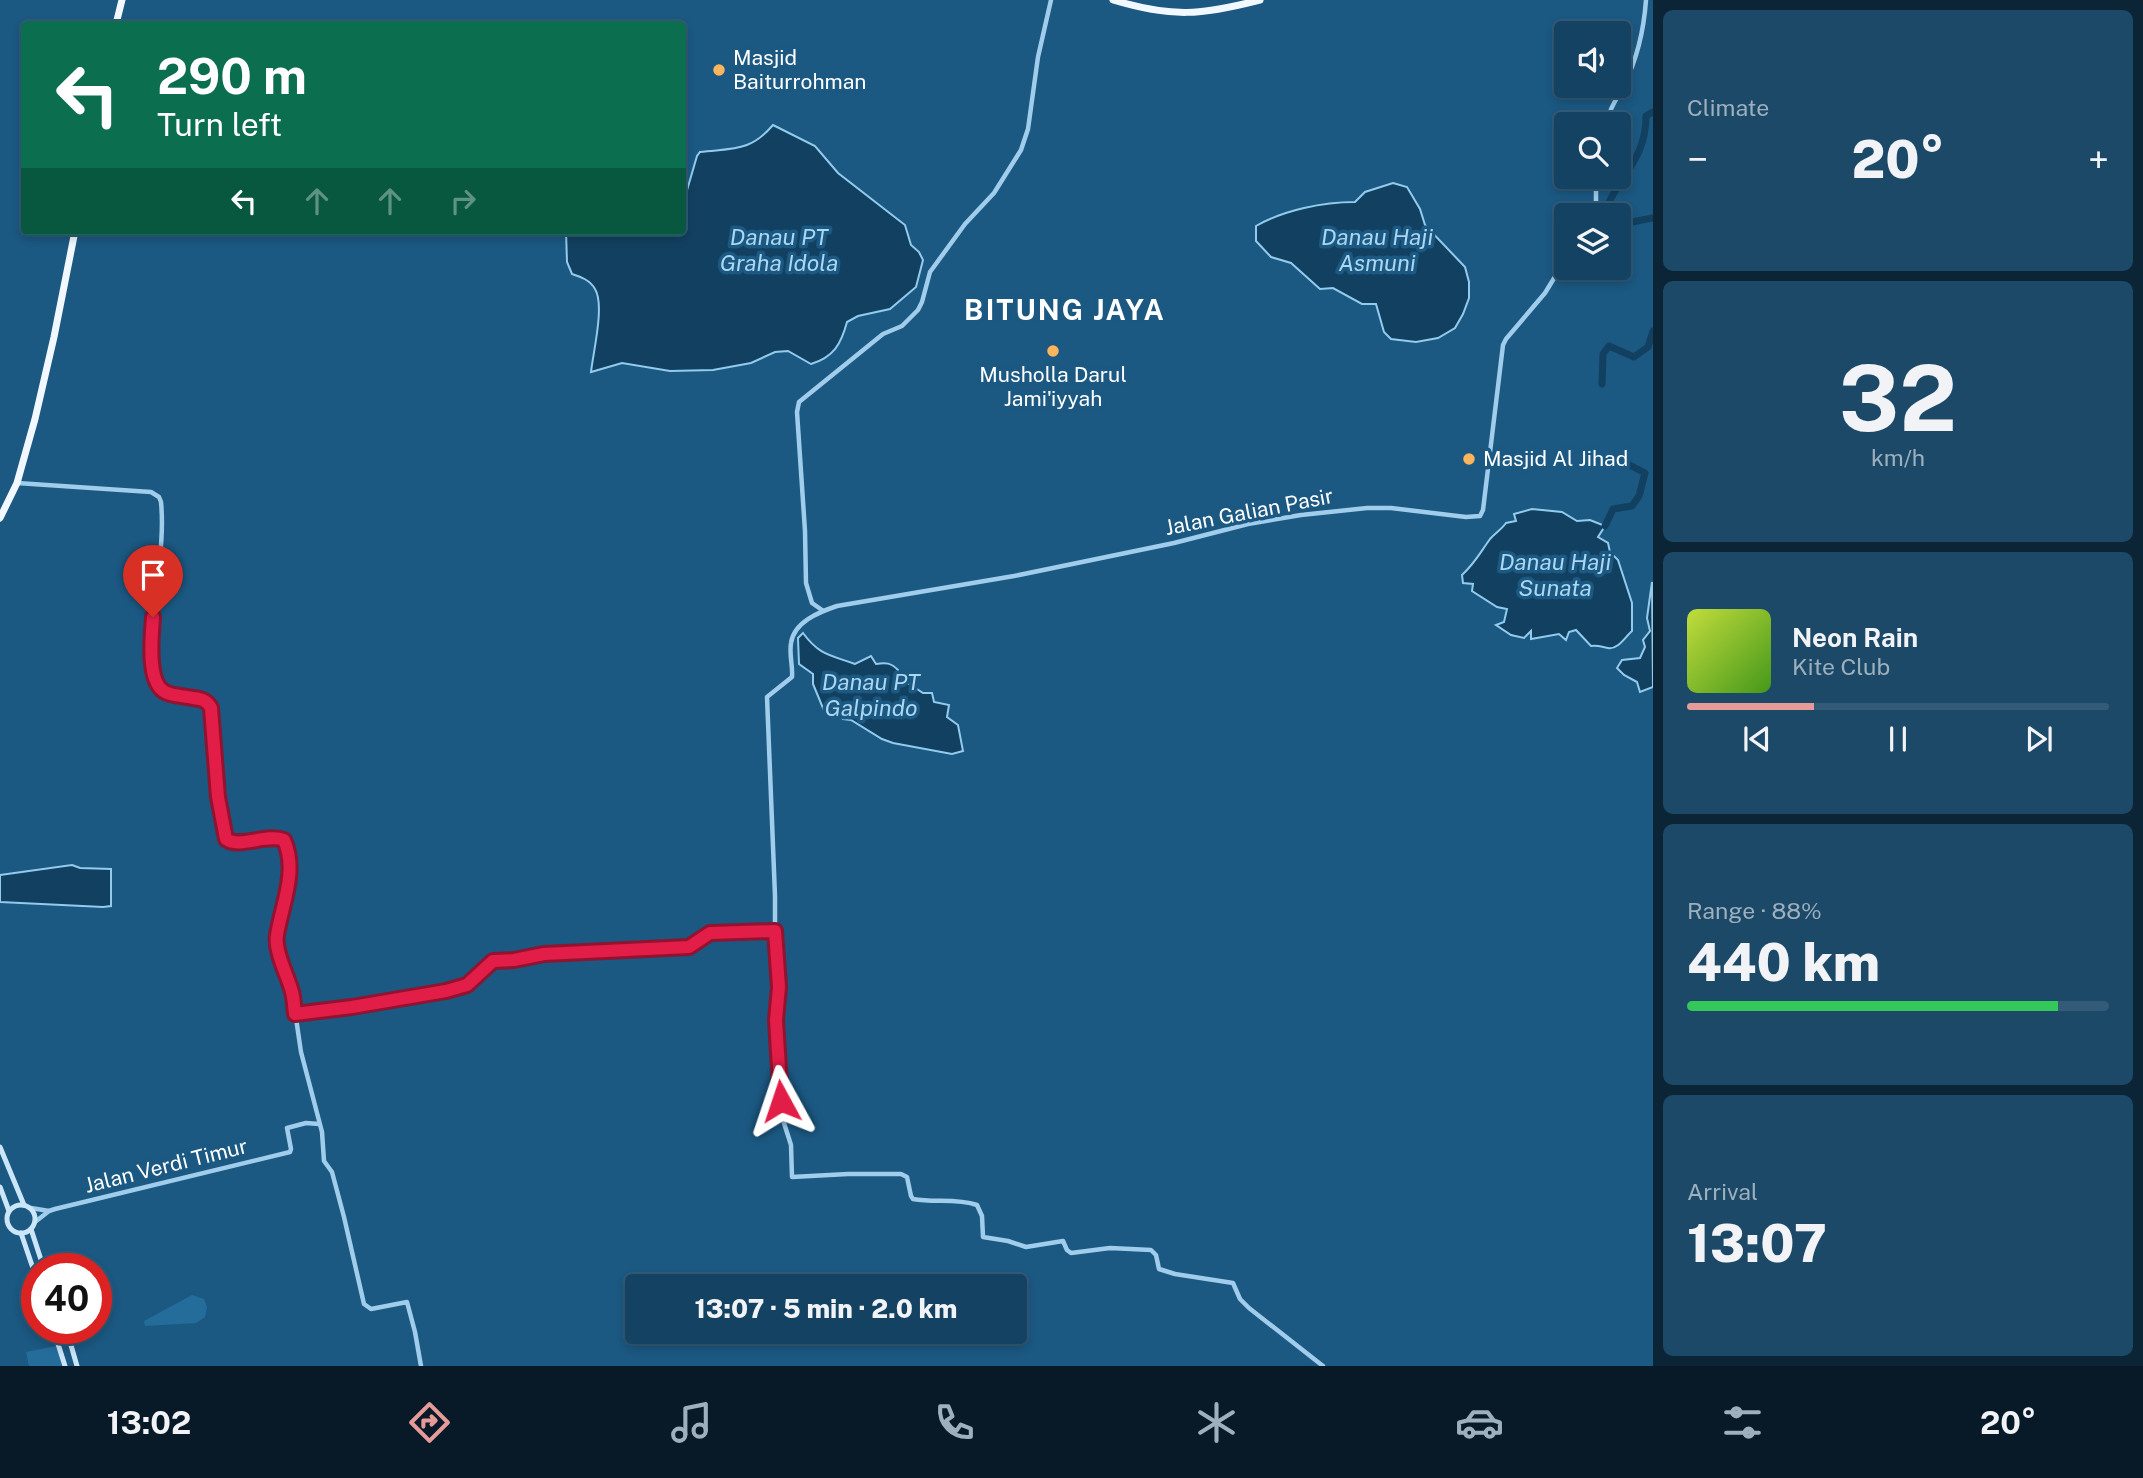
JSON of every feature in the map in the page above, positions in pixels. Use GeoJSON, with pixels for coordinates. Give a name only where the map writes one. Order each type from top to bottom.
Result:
{"type":"FeatureCollection","features":[{"type":"Feature","properties":{"kind":"highway"},"geometry":{"type":"LineString","coordinates":[[117,21],[122,0]]}},
{"type":"Feature","properties":{"kind":"highway"},"geometry":{"type":"LineString","coordinates":[[1113,0],[1173,13],[1213,12],[1260,0]]}},
{"type":"Feature","properties":{"kind":"highway"},"geometry":{"type":"LineString","coordinates":[[0,518],[17,483],[45,378],[74,235]]}},
{"type":"Feature","properties":{"kind":"main road"},"geometry":{"type":"LineString","coordinates":[[0,1147],[23,1205]]}},
{"type":"Feature","properties":{"kind":"main road"},"geometry":{"type":"LineString","coordinates":[[0,1188],[9,1211]]}},
{"type":"Feature","properties":{"kind":"main road"},"geometry":{"type":"LineString","coordinates":[[23,1205],[34,1213],[35,1222],[31,1229],[21,1233],[12,1229],[7,1216],[13,1207],[23,1205]]}},
{"type":"Feature","properties":{"kind":"main road"},"geometry":{"type":"LineString","coordinates":[[31,1229],[39,1253]]}},
{"type":"Feature","properties":{"kind":"main road"},"geometry":{"type":"LineString","coordinates":[[21,1233],[28,1253]]}},
{"type":"Feature","properties":{"kind":"main road"},"geometry":{"type":"LineString","coordinates":[[58,1344],[65,1366]]}},
{"type":"Feature","properties":{"kind":"main road"},"geometry":{"type":"LineString","coordinates":[[71,1344],[77,1366]]}},
{"type":"Feature","properties":{"kind":"street"},"geometry":{"type":"LineString","coordinates":[[1051,0],[1024,145],[994,193],[965,224],[930,272],[922,302],[913,315],[902,326],[883,334],[801,398],[797,406],[806,583],[813,603],[823,610],[797,629],[790,645],[792,677],[767,697],[779,987],[776,1012],[779,1080],[783,1121],[790,1145],[792,1177],[901,1174],[907,1177],[913,1199],[932,1202],[958,1201],[977,1205],[981,1211],[983,1237],[1026,1247],[1063,1241],[1071,1253],[1110,1248],[1151,1250],[1156,1255],[1159,1269],[1180,1275],[1231,1281],[1240,1299],[1249,1308],[1323,1366]]}},
{"type":"Feature","properties":{"kind":"street"},"geometry":{"type":"LineString","coordinates":[[1609,112],[1631,67],[1640,38],[1646,0]]}},
{"type":"Feature","properties":{"kind":"street","name":"Jalan Galian Pasir"},"geometry":{"type":"LineString","coordinates":[[823,610],[1014,576],[1174,543],[1248,524],[1301,515],[1391,508],[1466,517],[1480,516],[1483,510],[1503,345],[1554,278]]}},
{"type":"Feature","properties":{"kind":"street"},"geometry":{"type":"LineString","coordinates":[[17,483],[145,491],[159,497],[162,535],[152,631],[153,675],[165,692],[203,700],[209,704],[212,712],[218,797],[223,829],[228,841],[276,837],[284,840],[287,846],[289,881],[277,941],[285,975],[292,991],[301,1052],[320,1124],[324,1160],[332,1172],[364,1304],[372,1309],[407,1302],[421,1366]]}},
{"type":"Feature","properties":{"kind":"street"},"geometry":{"type":"LineString","coordinates":[[295,1014],[446,991],[467,985],[493,961],[544,954],[689,947],[710,933],[775,931]]}},
{"type":"Feature","properties":{"kind":"street","name":"Jalan Verdi Timur"},"geometry":{"type":"LineString","coordinates":[[30,1208],[49,1211],[291,1151],[286,1128],[306,1123],[320,1124]]}},
{"type":"Feature","properties":{"kind":"street","name":"Jalan Verdi Timur"},"geometry":{"type":"LineString","coordinates":[[35,1222],[49,1211]]}},
{"type":"Feature","properties":{"kind":"shaded area"},"geometry":{"type":"Polygon","coordinates":[[[192,1295],[204,1299],[207,1307],[205,1317],[196,1323],[145,1326],[144,1321],[192,1295]]]}},
{"type":"Feature","properties":{"kind":"shaded area"},"geometry":{"type":"Polygon","coordinates":[[[61,1345],[66,1366],[29,1366],[26,1352],[61,1345]]]}},
{"type":"Feature","properties":{"kind":"water","name":"Danau PT Graha Idola"},"geometry":{"type":"Polygon","coordinates":[[[773,125],[815,146],[838,173],[905,225],[911,245],[923,260],[916,287],[890,309],[858,316],[847,322],[835,349],[825,358],[811,364],[788,351],[775,352],[751,363],[713,370],[670,371],[622,363],[591,372],[598,329],[598,296],[591,283],[572,274],[567,262],[566,235],[686,235],[686,194],[700,152],[740,147],[765,134],[773,125]]]}},
{"type":"Feature","properties":{"kind":"water","name":"Danau Haji Asmuni"},"geometry":{"type":"Polygon","coordinates":[[[1393,183],[1407,187],[1420,209],[1425,225],[1465,267],[1469,298],[1463,314],[1455,328],[1438,338],[1416,342],[1391,339],[1384,332],[1376,304],[1362,304],[1333,288],[1320,289],[1291,263],[1271,257],[1256,241],[1256,226],[1267,220],[1304,208],[1355,202],[1365,192],[1393,183]]]}},
{"type":"Feature","properties":{"kind":"water","name":"Danau Haji Sunata"},"geometry":{"type":"Polygon","coordinates":[[[1532,509],[1562,512],[1577,521],[1590,520],[1605,526],[1598,537],[1608,543],[1610,552],[1618,560],[1632,603],[1632,631],[1615,647],[1591,646],[1576,630],[1569,632],[1566,640],[1559,634],[1531,639],[1531,631],[1524,638],[1511,635],[1496,625],[1504,622],[1507,609],[1497,607],[1472,591],[1473,584],[1463,583],[1462,575],[1492,537],[1506,523],[1516,521],[1514,514],[1532,509]]]}},
{"type":"Feature","properties":{"kind":"water"},"geometry":{"type":"Polygon","coordinates":[[[1652,582],[1653,687],[1640,692],[1637,682],[1617,668],[1622,660],[1640,658],[1645,647],[1643,640],[1650,631],[1647,618],[1652,582]]]}},
{"type":"Feature","properties":{"kind":"water","name":"Danau PT Galpindo"},"geometry":{"type":"Polygon","coordinates":[[[803,633],[814,646],[832,656],[855,664],[871,656],[876,664],[891,664],[898,670],[897,676],[923,693],[932,693],[934,702],[949,705],[947,717],[958,725],[963,751],[952,754],[893,743],[851,720],[843,719],[838,713],[825,713],[813,684],[813,674],[799,664],[798,638],[803,633]]]}},
{"type":"Feature","properties":{"kind":"water"},"geometry":{"type":"Polygon","coordinates":[[[72,865],[80,868],[111,869],[111,906],[0,902],[0,875],[72,865]]]}},
{"type":"Feature","properties":{"kind":"waterway"},"geometry":{"type":"LineString","coordinates":[[1608,203],[1638,154],[1646,116],[1653,112]]}},
{"type":"Feature","properties":{"kind":"waterway"},"geometry":{"type":"LineString","coordinates":[[1631,222],[1653,218]]}},
{"type":"Feature","properties":{"kind":"waterway"},"geometry":{"type":"LineString","coordinates":[[1602,384],[1603,354],[1609,346],[1634,357],[1648,347],[1653,331]]}},
{"type":"Feature","properties":{"kind":"waterway"},"geometry":{"type":"LineString","coordinates":[[1605,526],[1613,509],[1632,506],[1639,496],[1645,473],[1622,461]]}},
{"type":"Feature","properties":{"kind":"place","name":"Masjid Baiturrohman"},"geometry":{"type":"Point","coordinates":[719,70]}},
{"type":"Feature","properties":{"kind":"place","name":"Musholla Darul Jami'iyyah"},"geometry":{"type":"Point","coordinates":[1053,351]}},
{"type":"Feature","properties":{"kind":"place","name":"Masjid Al Jihad"},"geometry":{"type":"Point","coordinates":[1469,459]}},
{"type":"Feature","properties":{"kind":"district","name":"BITUNG JAYA"},"geometry":{"type":"Point","coordinates":[1065,310]}},
{"type":"Feature","properties":{"kind":"route"},"geometry":{"type":"LineString","coordinates":[[153,617],[152,662],[157,684],[165,692],[203,700],[211,708],[218,797],[226,839],[234,842],[276,837],[284,840],[287,846],[289,881],[277,941],[285,975],[292,991],[295,1014],[446,991],[467,985],[493,961],[544,954],[689,947],[710,933],[775,931],[779,987],[776,1020],[781,1101]]}}]}
